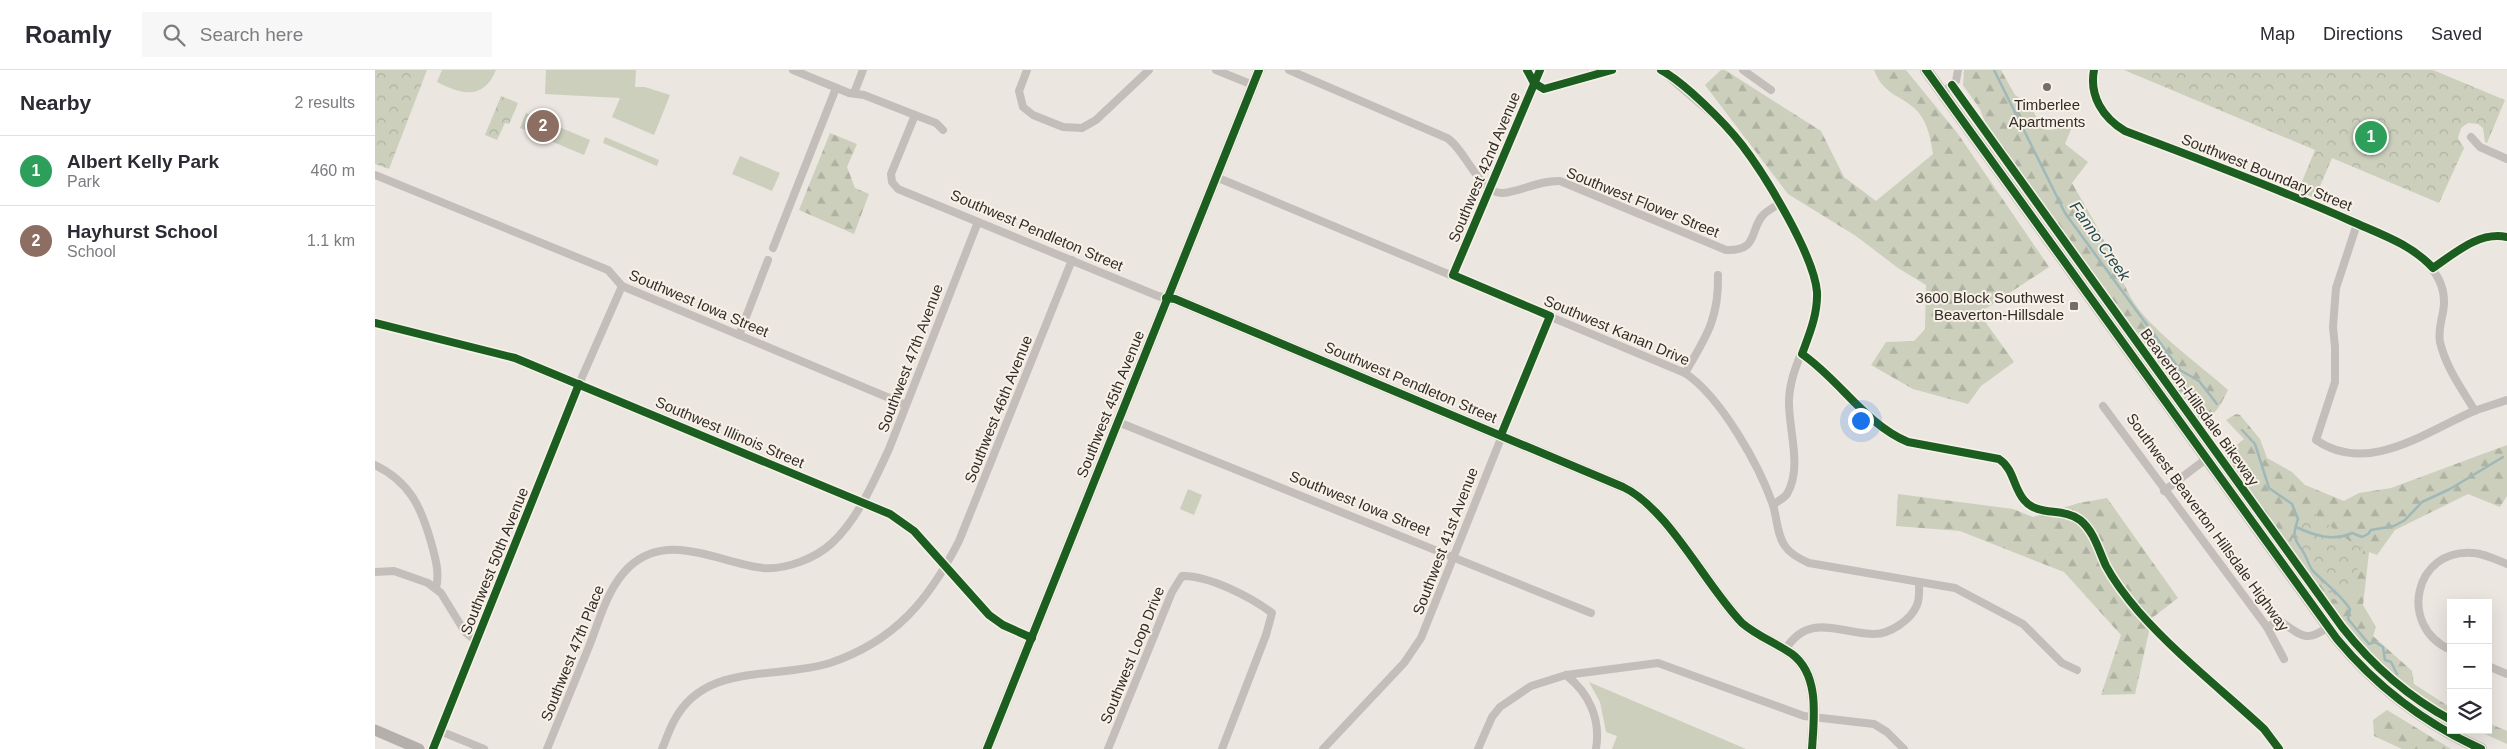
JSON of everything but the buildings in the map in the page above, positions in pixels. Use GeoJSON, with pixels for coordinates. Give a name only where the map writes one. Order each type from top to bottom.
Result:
{"type":"FeatureCollection","features":[{"type":"Feature","properties":{"kind":"main road"},"geometry":{"type":"LineString","coordinates":[[1926,70],[2327,627],[2355,660],[2385,689],[2434,725],[2481,749]]}},
{"type":"Feature","properties":{"kind":"street"},"geometry":{"type":"LineString","coordinates":[[793,70],[836,88],[864,95],[936,123],[943,130]]}},
{"type":"Feature","properties":{"kind":"street"},"geometry":{"type":"LineString","coordinates":[[854,93],[863,70]]}},
{"type":"Feature","properties":{"kind":"street"},"geometry":{"type":"LineString","coordinates":[[1027,70],[1019,91],[1023,107],[1033,115],[1063,127],[1076,128],[1096,120],[1149,70]]}},
{"type":"Feature","properties":{"kind":"street"},"geometry":{"type":"LineString","coordinates":[[1216,70],[1253,85]]}},
{"type":"Feature","properties":{"kind":"street","name":"Southwest 45th Avenue"},"geometry":{"type":"LineString","coordinates":[[987,749],[1259,70]]}},
{"type":"Feature","properties":{"kind":"street"},"geometry":{"type":"LineString","coordinates":[[1289,70],[1447,138],[1461,149],[1478,177],[1490,190]]}},
{"type":"Feature","properties":{"kind":"street"},"geometry":{"type":"LineString","coordinates":[[1527,70],[1534,83],[1540,88],[1550,89],[1612,70]]}},
{"type":"Feature","properties":{"kind":"street","name":"Southwest 42nd Avenue"},"geometry":{"type":"LineString","coordinates":[[1453,275],[1541,70]]}},
{"type":"Feature","properties":{"kind":"street"},"geometry":{"type":"LineString","coordinates":[[1661,70],[1719,120]]}},
{"type":"Feature","properties":{"kind":"street"},"geometry":{"type":"LineString","coordinates":[[1743,70],[1771,90]]}},
{"type":"Feature","properties":{"kind":"street"},"geometry":{"type":"LineString","coordinates":[[1943,93],[1956,81],[1958,70]]}},
{"type":"Feature","properties":{"kind":"street","name":"Southwest Boundary Street"},"geometry":{"type":"LineString","coordinates":[[2094,70],[2093,86],[2097,99],[2108,119],[2125,131],[2306,201],[2406,246],[2422,256],[2433,268]]}},
{"type":"Feature","properties":{"kind":"street"},"geometry":{"type":"LineString","coordinates":[[773,248],[836,88]]}},
{"type":"Feature","properties":{"kind":"street","name":"Southwest Pendleton Street"},"geometry":{"type":"LineString","coordinates":[[915,115],[891,174],[892,182],[898,189],[1157,296],[1175,299],[1501,435],[1640,496],[1657,513],[1742,624],[1799,660],[1809,676],[1814,718],[1812,749]]}},
{"type":"Feature","properties":{"kind":"street"},"geometry":{"type":"LineString","coordinates":[[1728,129],[1746,151],[1779,204],[1809,259],[1816,283],[1816,309],[1802,354],[1789,385],[1790,425],[1794,464],[1792,481],[1787,495],[1773,505]]}},
{"type":"Feature","properties":{"kind":"street"},"geometry":{"type":"LineString","coordinates":[[2471,137],[2480,147],[2507,159]]}},
{"type":"Feature","properties":{"kind":"street","name":"Southwest Iowa Street"},"geometry":{"type":"LineString","coordinates":[[375,175],[607,270],[621,286],[906,405]]}},
{"type":"Feature","properties":{"kind":"street","name":"Southwest Kanan Drive"},"geometry":{"type":"LineString","coordinates":[[1216,177],[1685,373],[1698,383],[1719,408],[1751,454],[1773,505],[1783,544],[1804,561],[1950,586],[1995,607],[2023,624],[2065,666],[2077,670]]}},
{"type":"Feature","properties":{"kind":"street","name":"Southwest Flower Street"},"geometry":{"type":"LineString","coordinates":[[1490,190],[1504,193],[1551,181],[1559,181],[1727,250],[1739,249],[1751,242],[1762,216],[1779,204]]}},
{"type":"Feature","properties":{"kind":"street","name":"Southwest 47th Avenue"},"geometry":{"type":"LineString","coordinates":[[862,502],[889,449],[979,222]]}},
{"type":"Feature","properties":{"kind":"street"},"geometry":{"type":"LineString","coordinates":[[2357,224],[2336,288],[2333,327],[2335,382],[2316,440],[2346,451],[2380,451],[2401,446],[2475,411],[2507,400]]}},
{"type":"Feature","properties":{"kind":"street"},"geometry":{"type":"LineString","coordinates":[[2475,411],[2448,366],[2440,342],[2439,331],[2444,301],[2440,281],[2433,268],[2475,241],[2489,236],[2507,237]]}},
{"type":"Feature","properties":{"kind":"street"},"geometry":{"type":"LineString","coordinates":[[739,334],[768,260]]}},
{"type":"Feature","properties":{"kind":"street","name":"Southwest 46th Avenue"},"geometry":{"type":"LineString","coordinates":[[662,749],[674,720],[684,706],[707,686],[727,678],[808,668],[829,663],[860,650],[897,626],[914,611],[946,566],[973,507],[1072,260]]}},
{"type":"Feature","properties":{"kind":"street"},"geometry":{"type":"LineString","coordinates":[[1685,373],[1715,318],[1719,293],[1718,275]]}},
{"type":"Feature","properties":{"kind":"street","name":"Southwest 50th Avenue"},"geometry":{"type":"LineString","coordinates":[[433,749],[579,384],[621,286]]}},
{"type":"Feature","properties":{"kind":"street","name":"Southwest 41st Avenue"},"geometry":{"type":"LineString","coordinates":[[1323,749],[1404,663],[1416,646],[1550,316]]}},
{"type":"Feature","properties":{"kind":"street","name":"Southwest Illinois Street"},"geometry":{"type":"LineString","coordinates":[[375,323],[408,333],[507,355],[862,502],[903,521],[989,615],[1003,625],[1032,638]]}},
{"type":"Feature","properties":{"kind":"street"},"geometry":{"type":"LineString","coordinates":[[1802,354],[1821,369],[1872,419],[1896,437],[1908,442],[1999,459]]}},
{"type":"Feature","properties":{"kind":"street","name":"Southwest Beaverton Hillsdale Highway"},"geometry":{"type":"LineString","coordinates":[[2103,406],[2164,491],[2267,627],[2284,659]]}},
{"type":"Feature","properties":{"kind":"street","name":"Southwest Iowa Street"},"geometry":{"type":"LineString","coordinates":[[1118,422],[1454,556],[1591,613]]}},
{"type":"Feature","properties":{"kind":"street"},"geometry":{"type":"LineString","coordinates":[[2164,491],[2207,459]]}},
{"type":"Feature","properties":{"kind":"street"},"geometry":{"type":"LineString","coordinates":[[375,464],[394,476],[420,507],[436,560],[436,588]]}},
{"type":"Feature","properties":{"kind":"street","name":"Southwest 47th Place"},"geometry":{"type":"LineString","coordinates":[[547,749],[614,586],[638,560],[653,553],[681,548],[765,568],[785,566],[816,555],[832,543],[845,528],[862,502]]}},
{"type":"Feature","properties":{"kind":"street"},"geometry":{"type":"LineString","coordinates":[[2447,648],[2437,642],[2423,625],[2418,606],[2418,592],[2424,576],[2441,560],[2463,554],[2479,554],[2507,564]]}},
{"type":"Feature","properties":{"kind":"street"},"geometry":{"type":"LineString","coordinates":[[375,572],[394,571],[407,574],[436,588],[465,632],[476,641]]}},
{"type":"Feature","properties":{"kind":"street","name":"Southwest Loop Drive"},"geometry":{"type":"LineString","coordinates":[[1108,749],[1172,592],[1182,576],[1187,576],[1200,578],[1248,597],[1272,613],[1266,635],[1222,749]]}},
{"type":"Feature","properties":{"kind":"street"},"geometry":{"type":"LineString","coordinates":[[1785,650],[1790,641],[1798,635],[1817,628],[1835,627],[1873,634],[1891,630],[1907,618],[1917,606],[1919,582]]}},
{"type":"Feature","properties":{"kind":"street"},"geometry":{"type":"LineString","coordinates":[[2267,627],[2280,621],[2296,633],[2306,636],[2316,635],[2327,627]]}},
{"type":"Feature","properties":{"kind":"street"},"geometry":{"type":"LineString","coordinates":[[2180,652],[2265,729],[2279,749]]}},
{"type":"Feature","properties":{"kind":"street"},"geometry":{"type":"LineString","coordinates":[[1478,749],[1492,717],[1500,707],[1531,686],[1566,675],[1658,662],[1804,716],[1874,724],[1887,732],[1904,749]]}},
{"type":"Feature","properties":{"kind":"street"},"geometry":{"type":"LineString","coordinates":[[2492,668],[2507,674]]}},
{"type":"Feature","properties":{"kind":"street"},"geometry":{"type":"LineString","coordinates":[[1566,675],[1585,693],[1593,710],[1598,731],[1596,749]]}},
{"type":"Feature","properties":{"kind":"street"},"geometry":{"type":"LineString","coordinates":[[375,730],[419,749]]}},
{"type":"Feature","properties":{"kind":"street"},"geometry":{"type":"LineString","coordinates":[[441,731],[484,749]]}},
{"type":"Feature","properties":{"kind":"green space"},"geometry":{"type":"Polygon","coordinates":[[[375,70],[427,70],[389,169],[375,164],[375,70]]]}},
{"type":"Feature","properties":{"kind":"green space"},"geometry":{"type":"Polygon","coordinates":[[[442,70],[496,70],[485,87],[478,91],[463,92],[437,82],[442,70]]]}},
{"type":"Feature","properties":{"kind":"green space"},"geometry":{"type":"Polygon","coordinates":[[[546,70],[636,70],[635,87],[645,87],[670,95],[654,135],[612,117],[620,98],[545,94],[546,70]]]}},
{"type":"Feature","properties":{"kind":"green space"},"geometry":{"type":"Polygon","coordinates":[[[1721,70],[1725,70],[1821,131],[1844,177],[1876,201],[1933,154],[1929,133],[1922,117],[1907,102],[1883,86],[1874,70],[1906,70],[1958,134],[2049,267],[1979,313],[2014,362],[1981,386],[1968,404],[1913,389],[1871,365],[1886,342],[1914,341],[1925,329],[1926,285],[1898,268],[1856,236],[1788,194],[1705,85],[1721,70]]]}},
{"type":"Feature","properties":{"kind":"green space"},"geometry":{"type":"Polygon","coordinates":[[[1964,70],[2001,70],[2015,95],[2029,104],[2043,129],[2072,127],[2065,144],[2088,162],[2072,183],[2099,231],[2130,296],[2140,311],[2160,332],[2228,390],[2217,410],[2209,417],[2199,421],[2195,420],[1987,127],[1980,109],[1963,85],[1964,70]]]}},
{"type":"Feature","properties":{"kind":"green space"},"geometry":{"type":"Polygon","coordinates":[[[2124,70],[2433,70],[2505,100],[2487,143],[2485,142],[2483,128],[2478,124],[2468,123],[2461,128],[2458,138],[2464,148],[2439,203],[2332,158],[2315,198],[2298,191],[2315,150],[2124,70]]]}},
{"type":"Feature","properties":{"kind":"green space"},"geometry":{"type":"Polygon","coordinates":[[[501,96],[518,103],[509,124],[505,123],[497,140],[485,135],[501,96]]]}},
{"type":"Feature","properties":{"kind":"green space"},"geometry":{"type":"Polygon","coordinates":[[[526,113],[590,140],[584,155],[520,128],[526,113]]]}},
{"type":"Feature","properties":{"kind":"green space"},"geometry":{"type":"Polygon","coordinates":[[[830,133],[857,144],[847,167],[855,188],[869,194],[854,234],[799,210],[830,133]]]}},
{"type":"Feature","properties":{"kind":"green space"},"geometry":{"type":"Polygon","coordinates":[[[605,137],[659,160],[657,166],[603,143],[605,137]]]}},
{"type":"Feature","properties":{"kind":"green space"},"geometry":{"type":"Polygon","coordinates":[[[740,156],[780,173],[772,191],[732,174],[740,156]]]}},
{"type":"Feature","properties":{"kind":"green space"},"geometry":{"type":"Polygon","coordinates":[[[2236,414],[2240,415],[2260,439],[2267,458],[2292,472],[2305,485],[2344,501],[2359,493],[2391,488],[2507,445],[2507,496],[2500,507],[2468,494],[2395,530],[2377,555],[2369,552],[2363,605],[2376,627],[2373,636],[2412,671],[2414,684],[2447,705],[2447,715],[2409,691],[2388,673],[2352,636],[2252,499],[2225,455],[2244,439],[2226,420],[2236,414]]]}},
{"type":"Feature","properties":{"kind":"green space"},"geometry":{"type":"Polygon","coordinates":[[[1188,489],[1202,495],[1194,515],[1180,509],[1188,489]]]}},
{"type":"Feature","properties":{"kind":"green space"},"geometry":{"type":"Polygon","coordinates":[[[1898,494],[2013,509],[2033,517],[2079,503],[2107,498],[2178,598],[2152,618],[2135,694],[2101,695],[2121,635],[2064,572],[1960,531],[1896,526],[1898,494]]]}},
{"type":"Feature","properties":{"kind":"green space"},"geometry":{"type":"Polygon","coordinates":[[[2306,507],[2352,543],[2364,549],[2355,576],[2351,600],[2333,599],[2314,571],[2300,558],[2291,540],[2297,534],[2306,507]]]}},
{"type":"Feature","properties":{"kind":"green space"},"geometry":{"type":"Polygon","coordinates":[[[1589,682],[1746,749],[1612,749],[1617,736],[1606,732],[1600,702],[1589,682]]]}},
{"type":"Feature","properties":{"kind":"green space"},"geometry":{"type":"Polygon","coordinates":[[[2387,710],[2451,749],[2402,749],[2374,736],[2373,720],[2387,710]]]}},
{"type":"Feature","properties":{"kind":"green space"},"geometry":{"type":"Polygon","coordinates":[[[2492,725],[2507,731],[2507,744],[2485,734],[2492,734],[2492,725]]]}},
{"type":"Feature","properties":{"kind":"waterway","name":"Fanno Creek"},"geometry":{"type":"LineString","coordinates":[[1994,70],[2065,213],[2180,370],[2199,381],[2217,404]]}},
{"type":"Feature","properties":{"kind":"waterway","name":"Fanno Creek"},"geometry":{"type":"LineString","coordinates":[[2242,430],[2255,444],[2269,488],[2292,504],[2298,519],[2295,538],[2311,568],[2338,594],[2350,609],[2348,619],[2369,644],[2375,642],[2383,647],[2385,660],[2391,662],[2397,674]]}},
{"type":"Feature","properties":{"kind":"waterway"},"geometry":{"type":"LineString","coordinates":[[2296,527],[2309,533],[2323,536],[2338,537],[2352,533],[2362,537],[2371,530],[2394,526],[2405,520],[2422,502],[2450,489],[2503,457]]}},
{"type":"Feature","properties":{"kind":"cycle path"},"geometry":{"type":"LineString","coordinates":[[987,749],[1259,70]]}},
{"type":"Feature","properties":{"kind":"cycle path"},"geometry":{"type":"LineString","coordinates":[[1527,70],[1534,83],[1544,89],[1612,70]]}},
{"type":"Feature","properties":{"kind":"cycle path"},"geometry":{"type":"LineString","coordinates":[[1501,435],[1550,316],[1453,275],[1540,70]]}},
{"type":"Feature","properties":{"kind":"cycle path"},"geometry":{"type":"LineString","coordinates":[[1661,70],[1693,94],[1735,136],[1763,175],[1798,237],[1814,276],[1817,292],[1815,316],[1802,354],[1829,376],[1866,413],[1893,434],[1908,442],[1999,459],[2011,473],[2020,495],[2030,505],[2043,510],[2073,516],[2080,520],[2093,535],[2113,578],[2139,612],[2184,658],[2264,729],[2279,749]]}},
{"type":"Feature","properties":{"kind":"cycle path"},"geometry":{"type":"LineString","coordinates":[[1926,70],[2337,639],[2368,672],[2402,702],[2460,739],[2481,749]]}},
{"type":"Feature","properties":{"kind":"cycle path"},"geometry":{"type":"LineString","coordinates":[[2094,70],[2094,89],[2099,105],[2110,120],[2125,131],[2267,186],[2384,235],[2415,252],[2433,268],[2477,240],[2487,237],[2507,237]]}},
{"type":"Feature","properties":{"kind":"cycle path","name":"Beaverton-Hillsdale Bikeway"},"geometry":{"type":"LineString","coordinates":[[1952,85],[2342,627],[2378,667],[2420,701],[2447,718]]}},
{"type":"Feature","properties":{"kind":"cycle path"},"geometry":{"type":"LineString","coordinates":[[1166,298],[1175,299],[1623,487],[1640,497],[1671,530],[1742,623],[1792,654],[1801,663],[1807,673],[1813,698],[1814,724],[1812,749]]}},
{"type":"Feature","properties":{"kind":"cycle path"},"geometry":{"type":"LineString","coordinates":[[375,323],[515,358],[890,514],[914,531],[989,615],[1003,625],[1032,638]]}},
{"type":"Feature","properties":{"kind":"cycle path"},"geometry":{"type":"LineString","coordinates":[[433,749],[579,384]]}},
{"type":"Feature","properties":{"kind":"place","name":"Timberlee Apartments"},"geometry":{"type":"Point","coordinates":[2047,87]}},
{"type":"Feature","properties":{"kind":"place","name":"Hayhurst School"},"geometry":{"type":"Point","coordinates":[543,126]}},
{"type":"Feature","properties":{"kind":"place","name":"Albert Kelly Park"},"geometry":{"type":"Point","coordinates":[2371,137]}},
{"type":"Feature","properties":{"kind":"place","name":"3600 Block Southwest Beaverton-Hillsdale"},"geometry":{"type":"Point","coordinates":[2074,306]}}]}
